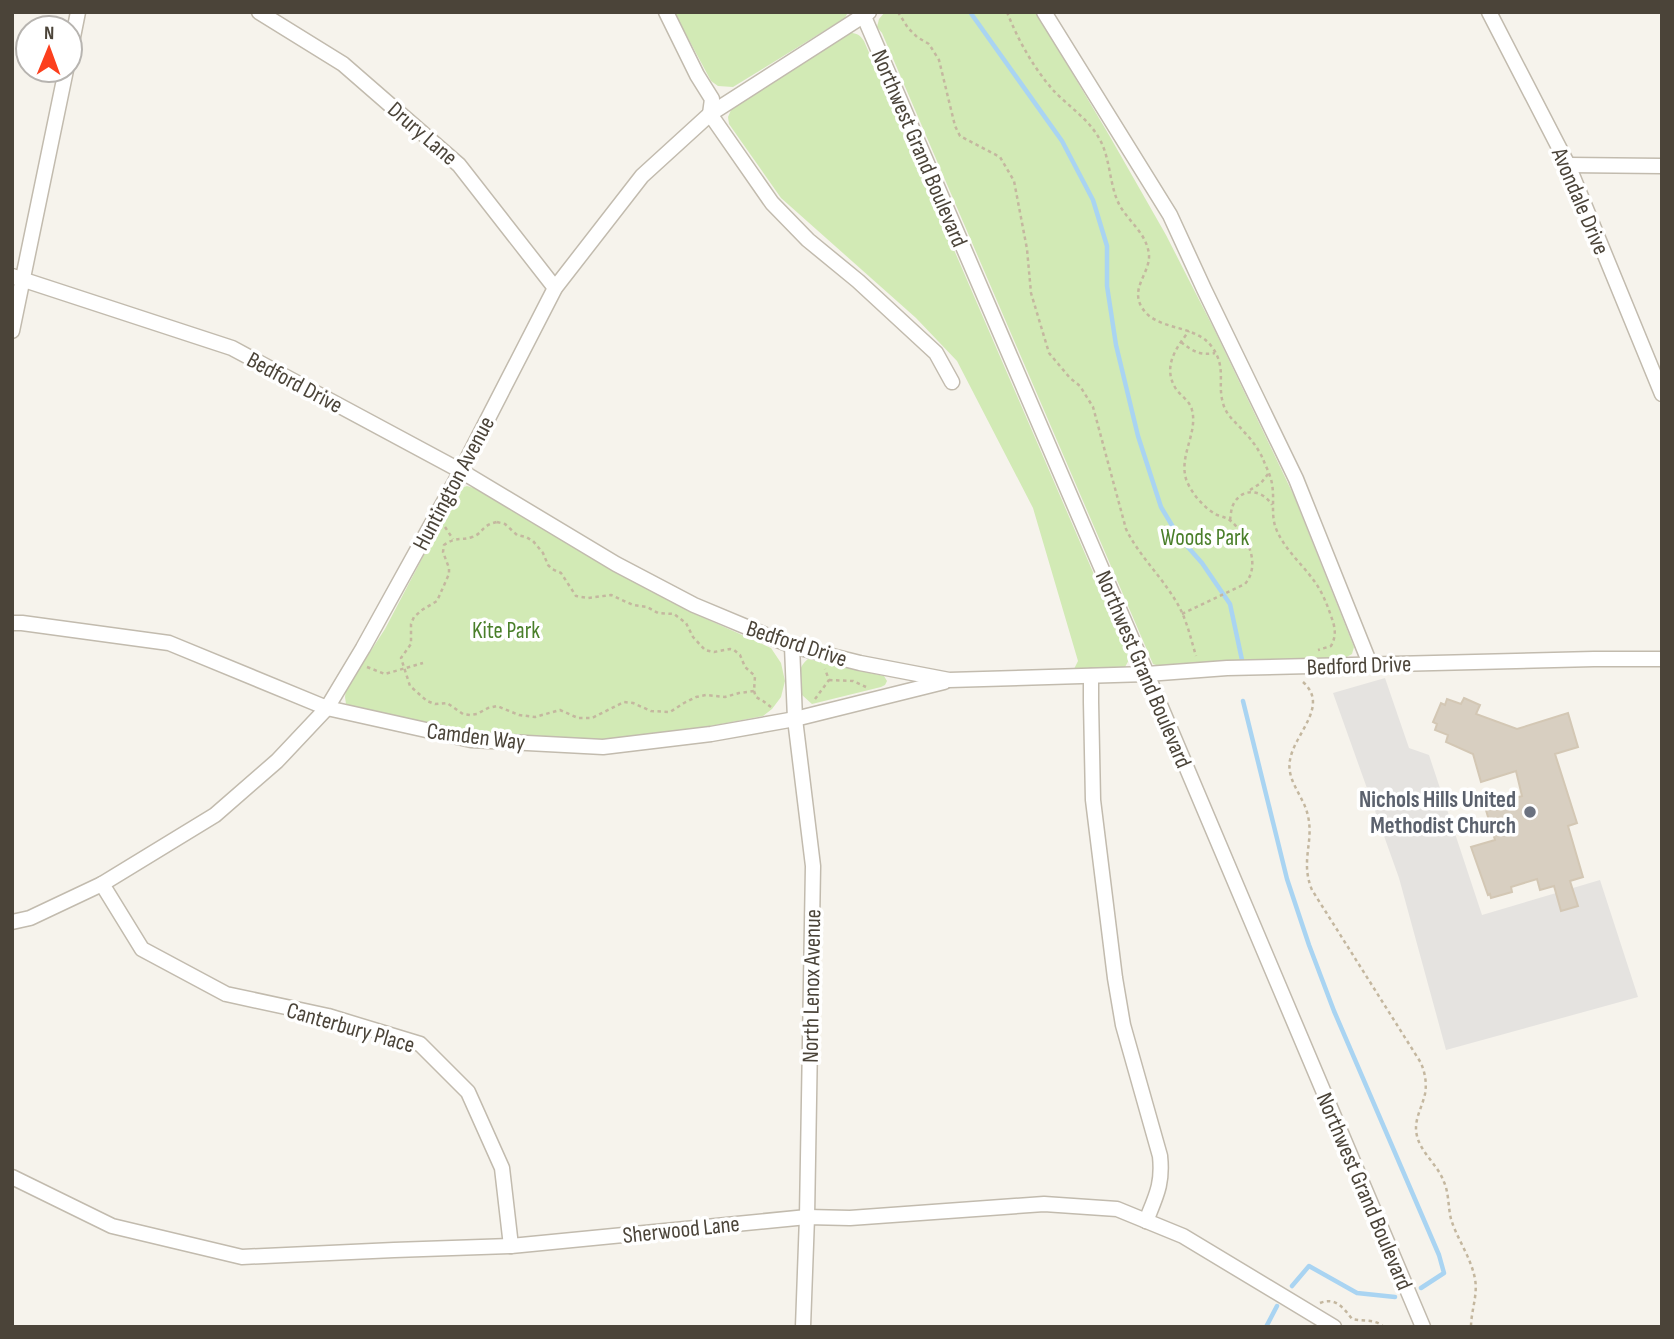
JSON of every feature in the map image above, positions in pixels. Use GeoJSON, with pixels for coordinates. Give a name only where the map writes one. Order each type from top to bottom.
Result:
{"type":"FeatureCollection","features":[{"type":"Feature","properties":{"kind":"street","name":"Drury Lane"},"geometry":{"type":"LineString","coordinates":[[259,12],[343,64],[459,165],[555,288]]}},
{"type":"Feature","properties":{"kind":"street"},"geometry":{"type":"LineString","coordinates":[[666,12],[712,99],[709,114],[772,203],[808,240],[859,281],[936,353],[952,382]]}},
{"type":"Feature","properties":{"kind":"street"},"geometry":{"type":"LineString","coordinates":[[1044,12],[1170,215],[1296,479],[1370,664]]}},
{"type":"Feature","properties":{"kind":"street","name":"Avondale Drive"},"geometry":{"type":"LineString","coordinates":[[1489,12],[1568,165],[1662,394]]}},
{"type":"Feature","properties":{"kind":"street","name":"Huntington Avenue"},"geometry":{"type":"LineString","coordinates":[[12,922],[30,918],[102,884],[215,815],[277,761],[327,708],[359,656],[461,471],[555,288],[642,176],[709,114],[865,13]]}},
{"type":"Feature","properties":{"kind":"street","name":"Northwest Grand Boulevard"},"geometry":{"type":"LineString","coordinates":[[865,13],[1423,1327]]}},
{"type":"Feature","properties":{"kind":"street"},"geometry":{"type":"LineString","coordinates":[[12,331],[18,277],[63,84]]}},
{"type":"Feature","properties":{"kind":"street"},"geometry":{"type":"LineString","coordinates":[[1568,165],[1662,166]]}},
{"type":"Feature","properties":{"kind":"street","name":"Bedford Drive"},"geometry":{"type":"LineString","coordinates":[[18,277],[232,348],[461,471],[616,564],[682,599],[792,646],[860,663],[949,680],[1147,674],[1252,667],[1662,659]]}},
{"type":"Feature","properties":{"kind":"street","name":"Camden Way"},"geometry":{"type":"LineString","coordinates":[[12,623],[169,643],[327,708],[471,740],[603,747],[711,734],[799,718],[949,680]]}},
{"type":"Feature","properties":{"kind":"street","name":"North Lenox Avenue"},"geometry":{"type":"LineString","coordinates":[[792,646],[813,866],[803,1327]]}},
{"type":"Feature","properties":{"kind":"street"},"geometry":{"type":"LineString","coordinates":[[1091,676],[1093,800],[1115,978],[1123,1025],[1160,1156],[1162,1173],[1146,1221]]}},
{"type":"Feature","properties":{"kind":"street","name":"Canterbury Place"},"geometry":{"type":"LineString","coordinates":[[102,884],[142,949],[226,994],[328,1016],[420,1044],[468,1092],[502,1168],[510,1247]]}},
{"type":"Feature","properties":{"kind":"street","name":"Sherwood Lane"},"geometry":{"type":"LineString","coordinates":[[12,1177],[113,1226],[243,1257],[510,1247],[807,1217],[850,1218],[1044,1204],[1117,1209],[1184,1236],[1334,1327]]}},
{"type":"Feature","properties":{"kind":"path"},"geometry":{"type":"LineString","coordinates":[[898,12],[908,28],[929,44],[939,60],[955,126],[960,136],[1000,157],[1014,181],[1027,249],[1031,293],[1049,353],[1080,386],[1093,407],[1126,529],[1133,545],[1170,592],[1187,622],[1198,670]]}},
{"type":"Feature","properties":{"kind":"path"},"geometry":{"type":"LineString","coordinates":[[1007,12],[1034,66],[1101,140],[1119,204],[1147,244],[1149,267],[1138,291],[1142,308],[1160,322],[1204,338],[1216,353],[1222,370],[1223,403],[1227,412],[1256,447],[1272,484],[1275,528],[1281,540],[1316,583],[1335,629],[1331,646],[1309,651]]}},
{"type":"Feature","properties":{"kind":"path"},"geometry":{"type":"LineString","coordinates":[[1182,614],[1238,589],[1251,578],[1252,569],[1252,559],[1244,537],[1230,520],[1206,508],[1187,482],[1184,471],[1194,423],[1193,414],[1190,404],[1177,390],[1170,372],[1170,360],[1189,331]]}},
{"type":"Feature","properties":{"kind":"path"},"geometry":{"type":"LineString","coordinates":[[1180,342],[1198,353],[1216,353]]}},
{"type":"Feature","properties":{"kind":"path"},"geometry":{"type":"LineString","coordinates":[[1230,520],[1236,499],[1261,483],[1268,474]]}},
{"type":"Feature","properties":{"kind":"path"},"geometry":{"type":"LineString","coordinates":[[1246,493],[1264,495],[1272,505]]}},
{"type":"Feature","properties":{"kind":"path"},"geometry":{"type":"LineString","coordinates":[[497,522],[505,524],[517,535],[533,541],[548,565],[561,573],[576,596],[588,598],[611,595],[658,613],[674,614],[686,623],[693,637],[705,650],[734,650],[740,655],[745,667],[755,676],[754,691],[725,697],[696,697],[670,712],[652,711],[624,702],[592,718],[578,718],[560,709],[535,717],[519,715],[497,706],[470,715],[463,714],[447,703],[435,704],[427,701],[410,686],[405,670],[401,658],[411,644],[411,624],[414,617],[438,601],[449,574],[443,552],[444,545],[453,539],[477,535],[487,524],[497,522]]}},
{"type":"Feature","properties":{"kind":"path"},"geometry":{"type":"LineString","coordinates":[[813,652],[829,680]]}},
{"type":"Feature","properties":{"kind":"path"},"geometry":{"type":"LineString","coordinates":[[359,656],[363,665],[385,674],[423,663]]}},
{"type":"Feature","properties":{"kind":"path"},"geometry":{"type":"LineString","coordinates":[[1296,678],[1310,688],[1313,706],[1292,753],[1289,770],[1309,822],[1305,867],[1307,879],[1421,1063],[1425,1074],[1424,1097],[1416,1133],[1420,1145],[1447,1187],[1451,1219],[1471,1264],[1476,1293],[1471,1327]]}},
{"type":"Feature","properties":{"kind":"path"},"geometry":{"type":"LineString","coordinates":[[799,718],[829,680]]}},
{"type":"Feature","properties":{"kind":"path"},"geometry":{"type":"LineString","coordinates":[[829,680],[846,680],[861,684],[876,699]]}},
{"type":"Feature","properties":{"kind":"path"},"geometry":{"type":"LineString","coordinates":[[1318,1305],[1322,1301],[1330,1300],[1341,1306],[1352,1319],[1377,1322],[1384,1327]]}},
{"type":"Feature","properties":{"kind":"green space"},"geometry":{"type":"Polygon","coordinates":[[[674,12],[848,12],[845,18],[733,87],[718,86],[711,81],[674,12]]]}},
{"type":"Feature","properties":{"kind":"green space","name":"Woods Park"},"geometry":{"type":"Polygon","coordinates":[[[885,12],[1036,12],[1166,235],[1215,331],[1294,496],[1354,647],[1352,654],[1345,658],[1242,660],[1162,667],[1153,664],[882,33],[877,27],[885,12]]]}},
{"type":"Feature","properties":{"kind":"green space"},"geometry":{"type":"Polygon","coordinates":[[[850,33],[855,33],[864,41],[1130,658],[1125,667],[1074,669],[1078,661],[1033,508],[957,361],[916,318],[781,198],[729,124],[731,110],[805,59],[850,33]]]}},
{"type":"Feature","properties":{"kind":"green space","name":"Kite Park"},"geometry":{"type":"Polygon","coordinates":[[[467,486],[693,613],[771,648],[781,663],[785,681],[781,697],[763,716],[716,725],[642,738],[543,741],[464,733],[346,704],[346,689],[385,629],[457,492],[467,486]]]}},
{"type":"Feature","properties":{"kind":"green space"},"geometry":{"type":"Polygon","coordinates":[[[808,659],[884,676],[887,681],[881,687],[812,704],[802,695],[800,679],[801,667],[808,659]]]}},
{"type":"Feature","properties":{"kind":"shaded area"},"geometry":{"type":"Polygon","coordinates":[[[1385,678],[1409,748],[1429,755],[1482,915],[1600,880],[1638,997],[1446,1050],[1399,878],[1333,693],[1385,678]]]}},
{"type":"Feature","properties":{"kind":"building","name":"Nichols Hills United Methodist Church"},"geometry":{"type":"Polygon","coordinates":[[[1464,698],[1480,705],[1476,714],[1517,729],[1568,713],[1578,747],[1555,754],[1577,823],[1568,826],[1583,877],[1570,881],[1578,906],[1561,911],[1554,886],[1540,890],[1537,879],[1511,887],[1512,892],[1491,898],[1490,894],[1488,895],[1471,847],[1495,840],[1485,807],[1522,796],[1516,771],[1481,782],[1473,754],[1446,742],[1448,735],[1435,730],[1437,724],[1433,722],[1441,703],[1445,705],[1447,699],[1461,704],[1464,698]]]}},
{"type":"Feature","properties":{"kind":"waterway"},"geometry":{"type":"LineString","coordinates":[[970,12],[1062,141],[1093,200],[1107,246],[1107,286],[1116,345],[1138,436],[1161,507],[1179,537],[1202,563],[1230,604],[1242,660]]}},
{"type":"Feature","properties":{"kind":"waterway"},"geometry":{"type":"LineString","coordinates":[[1243,701],[1287,879],[1309,945],[1334,1011],[1439,1255],[1444,1273],[1421,1288]]}},
{"type":"Feature","properties":{"kind":"waterway"},"geometry":{"type":"LineString","coordinates":[[1292,1286],[1309,1266],[1357,1293],[1395,1297]]}},
{"type":"Feature","properties":{"kind":"waterway"},"geometry":{"type":"LineString","coordinates":[[1266,1327],[1277,1306]]}},
{"type":"Feature","properties":{"kind":"place","name":"Nichols Hills United Methodist Church"},"geometry":{"type":"Point","coordinates":[1530,812]}}]}
